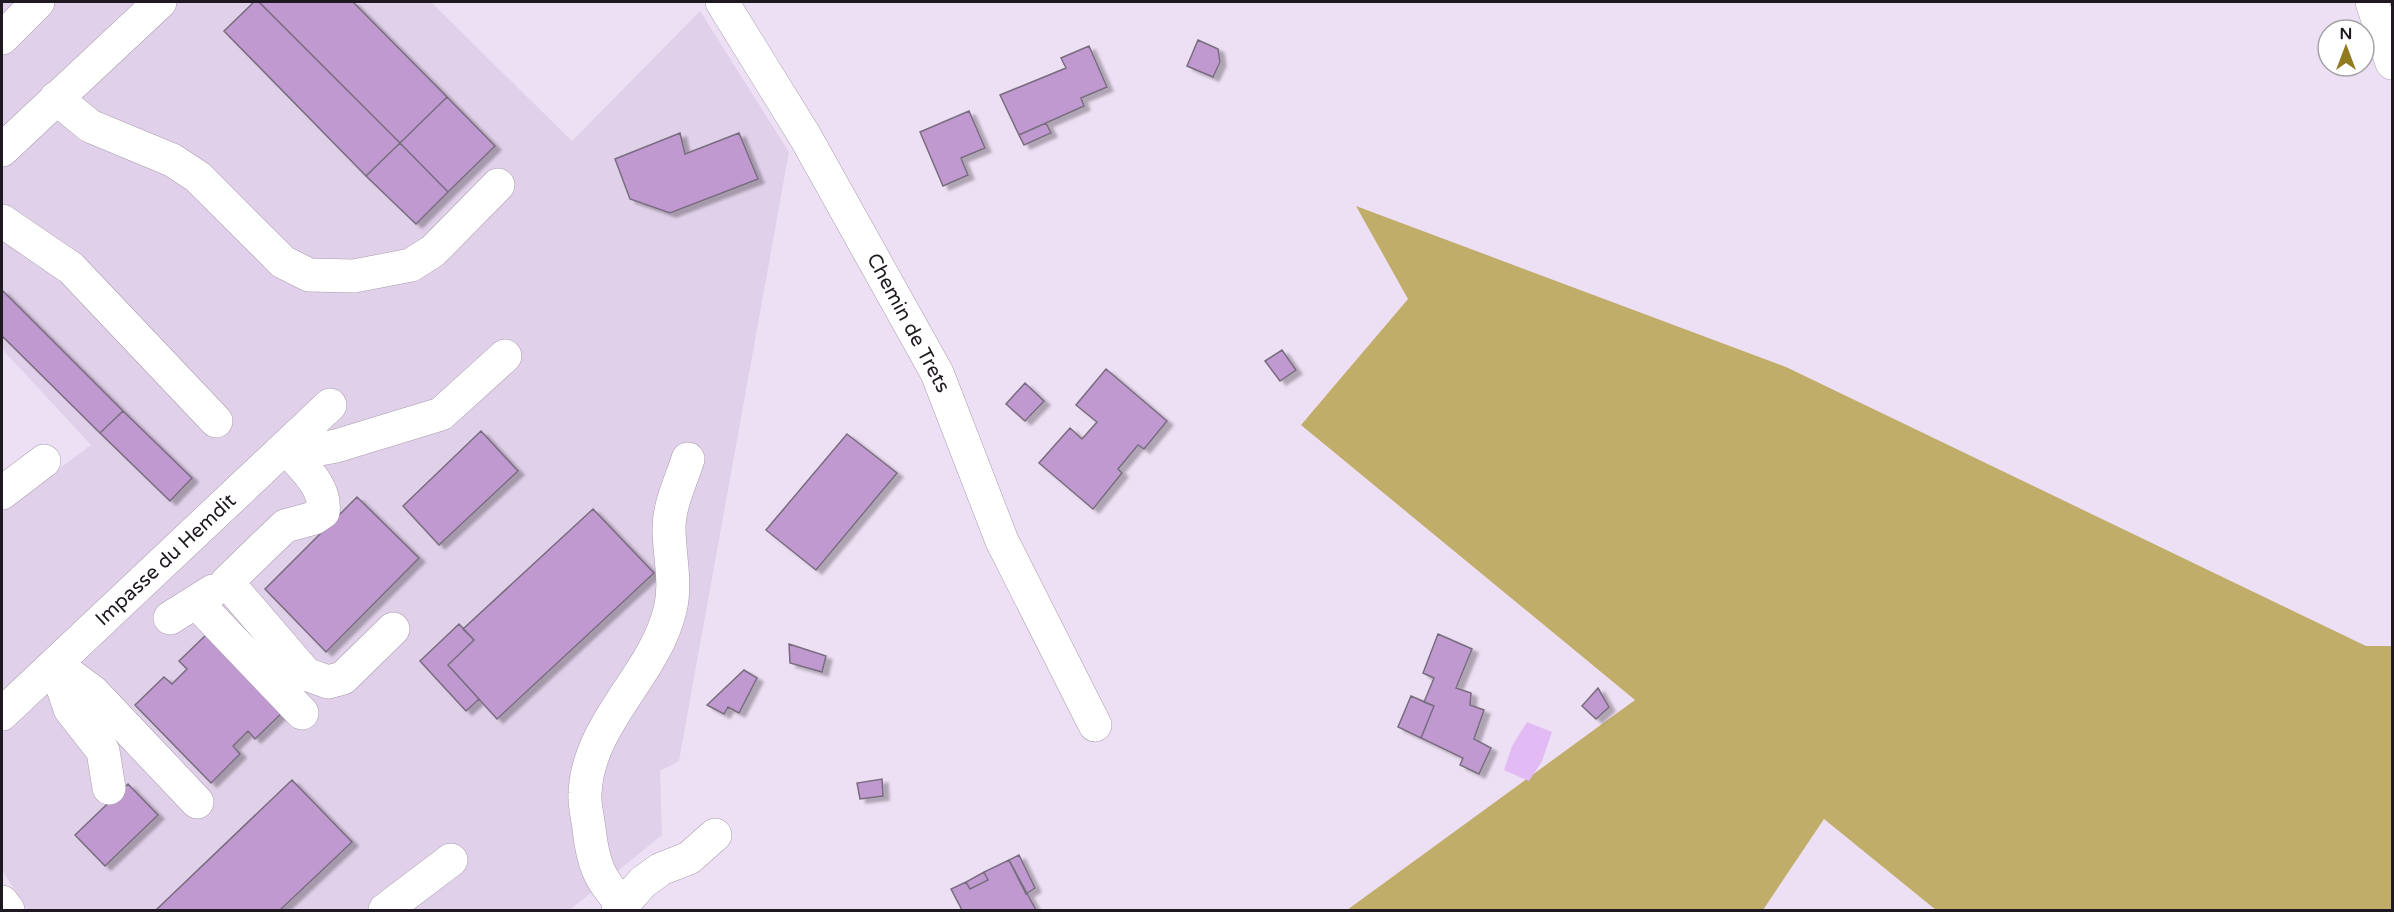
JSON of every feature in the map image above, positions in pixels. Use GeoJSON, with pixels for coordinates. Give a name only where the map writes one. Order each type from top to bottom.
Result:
{"type":"FeatureCollection","features":[{"type":"Feature","properties":{"kind":"street"},"geometry":{"type":"LineString","coordinates":[[2,38],[38,2]]}},
{"type":"Feature","properties":{"kind":"street"},"geometry":{"type":"LineString","coordinates":[[2,150],[160,2]]}},
{"type":"Feature","properties":{"kind":"street","name":"Chemin de Trets"},"geometry":{"type":"LineString","coordinates":[[722,2],[806,138],[938,373],[1002,541],[1095,725]]}},
{"type":"Feature","properties":{"kind":"street"},"geometry":{"type":"LineString","coordinates":[[2372,2],[2392,63]]}},
{"type":"Feature","properties":{"kind":"street"},"geometry":{"type":"LineString","coordinates":[[56,98],[90,126],[171,160],[198,177],[283,262],[309,275],[354,276],[411,265],[433,251],[498,185]]}},
{"type":"Feature","properties":{"kind":"street"},"geometry":{"type":"LineString","coordinates":[[2,221],[71,268],[216,421]]}},
{"type":"Feature","properties":{"kind":"street"},"geometry":{"type":"LineString","coordinates":[[286,447],[309,451],[336,447],[441,414],[505,356]]}},
{"type":"Feature","properties":{"kind":"street","name":"Impasse du Hemdit"},"geometry":{"type":"LineString","coordinates":[[2,714],[330,405]]}},
{"type":"Feature","properties":{"kind":"street"},"geometry":{"type":"LineString","coordinates":[[286,447],[321,489],[323,512],[314,518],[285,526],[227,582],[183,610],[302,713]]}},
{"type":"Feature","properties":{"kind":"street"},"geometry":{"type":"LineString","coordinates":[[688,459],[672,505],[669,527],[674,582],[671,609],[662,635],[605,728],[590,761],[585,794],[597,871],[621,908],[643,882],[661,869],[689,858],[715,835]]}},
{"type":"Feature","properties":{"kind":"street"},"geometry":{"type":"LineString","coordinates":[[2,493],[44,461]]}},
{"type":"Feature","properties":{"kind":"street"},"geometry":{"type":"LineString","coordinates":[[227,582],[306,674],[327,682],[343,678],[393,629]]}},
{"type":"Feature","properties":{"kind":"street"},"geometry":{"type":"LineString","coordinates":[[55,664],[70,709],[102,751],[107,766],[109,788]]}},
{"type":"Feature","properties":{"kind":"street"},"geometry":{"type":"LineString","coordinates":[[55,664],[93,692],[197,802]]}},
{"type":"Feature","properties":{"kind":"street"},"geometry":{"type":"LineString","coordinates":[[385,910],[452,860]]}},
{"type":"Feature","properties":{"kind":"street"},"geometry":{"type":"LineString","coordinates":[[2,902],[8,910]]}},
{"type":"Feature","properties":{"kind":"shaded area"},"geometry":{"type":"Polygon","coordinates":[[[2,2],[431,2],[572,141],[700,11],[789,152],[679,761],[660,771],[662,835],[570,910],[27,910],[2,870],[2,511],[91,445],[2,349],[2,2]]]}},
{"type":"Feature","properties":{"kind":"shaded area"},"geometry":{"type":"Polygon","coordinates":[[[1356,206],[1786,367],[2366,646],[2392,646],[2392,910],[1936,910],[1824,819],[1763,910],[1347,910],[1635,700],[1301,425],[1408,299],[1356,206]]]}},
{"type":"Feature","properties":{"kind":"shaded area"},"geometry":{"type":"Polygon","coordinates":[[[1527,722],[1552,732],[1542,761],[1529,781],[1504,770],[1512,746],[1527,722]]]}},
{"type":"Feature","properties":{"kind":"building"},"geometry":{"type":"Polygon","coordinates":[[[254,2],[259,2],[400,143],[366,176],[224,31],[254,2]]]}},
{"type":"Feature","properties":{"kind":"building"},"geometry":{"type":"Polygon","coordinates":[[[259,2],[353,2],[447,97],[400,143],[259,2]]]}},
{"type":"Feature","properties":{"kind":"building"},"geometry":{"type":"Polygon","coordinates":[[[1198,40],[1218,49],[1220,62],[1213,77],[1187,66],[1198,40]]]}},
{"type":"Feature","properties":{"kind":"building"},"geometry":{"type":"Polygon","coordinates":[[[1089,46],[1107,87],[1081,98],[1084,106],[1019,135],[1000,95],[1066,68],[1061,58],[1089,46]]]}},
{"type":"Feature","properties":{"kind":"building"},"geometry":{"type":"Polygon","coordinates":[[[447,97],[495,146],[448,192],[400,143],[447,97]]]}},
{"type":"Feature","properties":{"kind":"building"},"geometry":{"type":"Polygon","coordinates":[[[969,111],[985,148],[961,158],[968,175],[943,186],[920,132],[969,111]]]}},
{"type":"Feature","properties":{"kind":"building"},"geometry":{"type":"Polygon","coordinates":[[[1046,123],[1051,133],[1024,145],[1019,135],[1046,123]]]}},
{"type":"Feature","properties":{"kind":"building"},"geometry":{"type":"Polygon","coordinates":[[[680,133],[685,154],[739,133],[758,179],[670,213],[630,199],[615,159],[680,133]]]}},
{"type":"Feature","properties":{"kind":"building"},"geometry":{"type":"Polygon","coordinates":[[[400,143],[448,192],[416,224],[366,176],[400,143]]]}},
{"type":"Feature","properties":{"kind":"building"},"geometry":{"type":"Polygon","coordinates":[[[2,290],[123,411],[100,433],[2,336],[2,290]]]}},
{"type":"Feature","properties":{"kind":"building"},"geometry":{"type":"Polygon","coordinates":[[[1282,350],[1296,370],[1280,381],[1265,361],[1282,350]]]}},
{"type":"Feature","properties":{"kind":"building"},"geometry":{"type":"Polygon","coordinates":[[[1106,369],[1167,421],[1144,449],[1138,445],[1118,469],[1122,473],[1093,509],[1039,463],[1070,428],[1082,439],[1097,422],[1076,405],[1106,369]]]}},
{"type":"Feature","properties":{"kind":"building"},"geometry":{"type":"Polygon","coordinates":[[[1025,383],[1044,401],[1025,421],[1006,404],[1025,383]]]}},
{"type":"Feature","properties":{"kind":"building"},"geometry":{"type":"Polygon","coordinates":[[[123,411],[192,478],[170,501],[100,433],[123,411]]]}},
{"type":"Feature","properties":{"kind":"building"},"geometry":{"type":"Polygon","coordinates":[[[481,431],[518,471],[439,545],[403,506],[481,431]]]}},
{"type":"Feature","properties":{"kind":"building"},"geometry":{"type":"Polygon","coordinates":[[[847,434],[897,473],[816,570],[766,530],[847,434]]]}},
{"type":"Feature","properties":{"kind":"building"},"geometry":{"type":"Polygon","coordinates":[[[357,497],[419,558],[326,652],[265,589],[357,497]]]}},
{"type":"Feature","properties":{"kind":"building"},"geometry":{"type":"Polygon","coordinates":[[[593,509],[654,573],[497,719],[448,665],[474,640],[463,629],[593,509]]]}},
{"type":"Feature","properties":{"kind":"building"},"geometry":{"type":"Polygon","coordinates":[[[459,624],[474,640],[448,665],[479,699],[466,711],[420,661],[459,624]]]}},
{"type":"Feature","properties":{"kind":"building"},"geometry":{"type":"Polygon","coordinates":[[[208,633],[284,711],[255,739],[248,731],[233,746],[240,754],[211,783],[135,705],[164,677],[172,684],[187,669],[179,661],[208,633]]]}},
{"type":"Feature","properties":{"kind":"building"},"geometry":{"type":"Polygon","coordinates":[[[1438,634],[1472,649],[1456,688],[1471,693],[1470,705],[1484,710],[1474,739],[1491,748],[1479,774],[1460,765],[1463,758],[1421,738],[1434,706],[1424,702],[1434,678],[1423,673],[1438,634]]]}},
{"type":"Feature","properties":{"kind":"building"},"geometry":{"type":"Polygon","coordinates":[[[789,644],[826,656],[822,672],[790,663],[789,644]]]}},
{"type":"Feature","properties":{"kind":"building"},"geometry":{"type":"Polygon","coordinates":[[[744,670],[757,678],[739,713],[728,707],[724,714],[707,705],[744,670]]]}},
{"type":"Feature","properties":{"kind":"building"},"geometry":{"type":"Polygon","coordinates":[[[1598,688],[1609,707],[1596,719],[1582,706],[1598,688]]]}},
{"type":"Feature","properties":{"kind":"building"},"geometry":{"type":"Polygon","coordinates":[[[1411,696],[1434,706],[1421,738],[1398,727],[1411,696]]]}},
{"type":"Feature","properties":{"kind":"building"},"geometry":{"type":"Polygon","coordinates":[[[882,779],[883,796],[860,799],[857,783],[882,779]]]}},
{"type":"Feature","properties":{"kind":"building"},"geometry":{"type":"Polygon","coordinates":[[[292,780],[352,842],[280,910],[156,910],[292,780]]]}},
{"type":"Feature","properties":{"kind":"building"},"geometry":{"type":"Polygon","coordinates":[[[128,784],[158,815],[105,866],[75,835],[128,784]]]}},
{"type":"Feature","properties":{"kind":"building"},"geometry":{"type":"Polygon","coordinates":[[[1019,855],[1035,888],[1026,894],[1009,860],[1019,855]]]}},
{"type":"Feature","properties":{"kind":"building"},"geometry":{"type":"Polygon","coordinates":[[[1009,860],[1036,910],[962,910],[951,889],[966,882],[970,889],[988,880],[984,872],[1009,860]]]}},
{"type":"Feature","properties":{"kind":"building"},"geometry":{"type":"Polygon","coordinates":[[[984,872],[988,880],[970,889],[966,882],[984,872]]]}}]}
